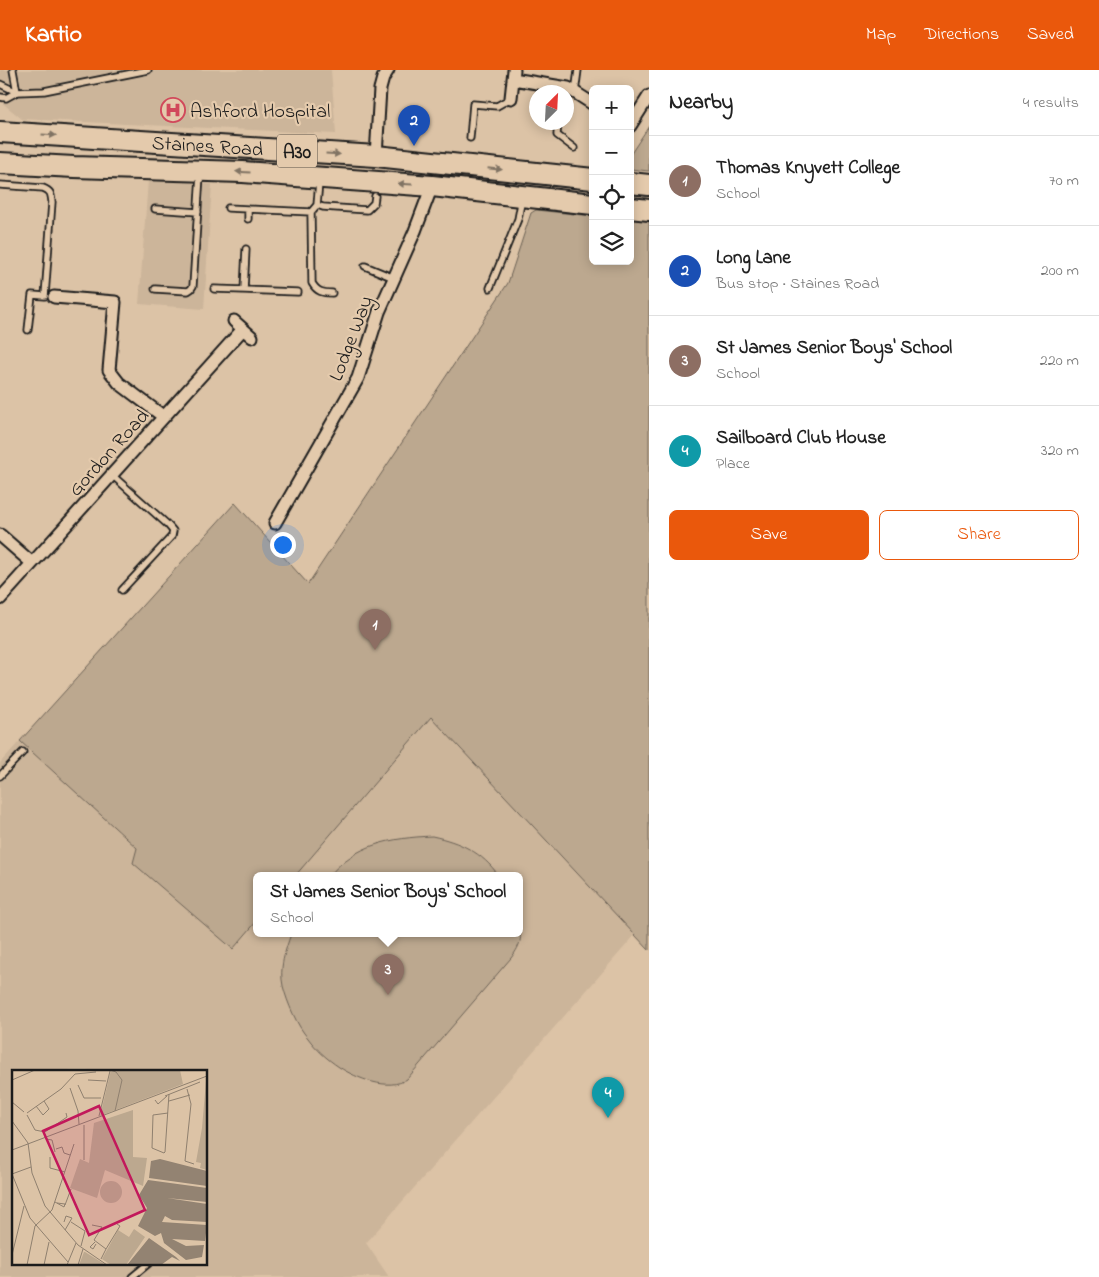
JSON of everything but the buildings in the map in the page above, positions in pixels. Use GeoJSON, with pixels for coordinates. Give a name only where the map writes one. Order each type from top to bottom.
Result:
{"type":"FeatureCollection","features":[{"type":"Feature","properties":{"kind":"highway","name":"Staines Road"},"geometry":{"type":"LineString","coordinates":[[0,132],[376,156],[589,179]]}},
{"type":"Feature","properties":{"kind":"highway","name":"Staines Road"},"geometry":{"type":"LineString","coordinates":[[0,163],[201,170],[320,177],[432,186],[589,204]]}},
{"type":"Feature","properties":{"kind":"highway"},"geometry":{"type":"LineString","coordinates":[[634,183],[649,185]]}},
{"type":"Feature","properties":{"kind":"highway"},"geometry":{"type":"LineString","coordinates":[[634,208],[649,210]]}},
{"type":"Feature","properties":{"kind":"street"},"geometry":{"type":"LineString","coordinates":[[373,70],[385,74],[380,89],[376,156]]}},
{"type":"Feature","properties":{"kind":"street"},"geometry":{"type":"LineString","coordinates":[[511,98],[514,75],[545,85]]}},
{"type":"Feature","properties":{"kind":"street"},"geometry":{"type":"LineString","coordinates":[[575,93],[589,102]]}},
{"type":"Feature","properties":{"kind":"street"},"geometry":{"type":"LineString","coordinates":[[634,120],[649,96]]}},
{"type":"Feature","properties":{"kind":"street","name":"Lodge Way"},"geometry":{"type":"LineString","coordinates":[[275,523],[358,378],[379,312],[415,231],[432,186]]}},
{"type":"Feature","properties":{"kind":"street"},"geometry":{"type":"LineString","coordinates":[[54,297],[114,302],[108,370],[119,383],[164,417]]}},
{"type":"Feature","properties":{"kind":"street","name":"Gordon Road"},"geometry":{"type":"LineString","coordinates":[[0,599],[243,329]]}},
{"type":"Feature","properties":{"kind":"street"},"geometry":{"type":"LineString","coordinates":[[0,535],[32,563]]}},
{"type":"Feature","properties":{"kind":"lane"},"geometry":{"type":"LineString","coordinates":[[13,70],[17,92]]}},
{"type":"Feature","properties":{"kind":"lane"},"geometry":{"type":"LineString","coordinates":[[0,97],[6,98],[17,92],[44,91],[148,70]]}},
{"type":"Feature","properties":{"kind":"lane"},"geometry":{"type":"LineString","coordinates":[[575,93],[578,70]]}},
{"type":"Feature","properties":{"kind":"lane"},"geometry":{"type":"LineString","coordinates":[[0,84],[17,92]]}},
{"type":"Feature","properties":{"kind":"lane"},"geometry":{"type":"LineString","coordinates":[[470,138],[473,104],[497,106],[511,98]]}},
{"type":"Feature","properties":{"kind":"lane"},"geometry":{"type":"LineString","coordinates":[[557,130],[557,135],[574,148]]}},
{"type":"Feature","properties":{"kind":"lane"},"geometry":{"type":"LineString","coordinates":[[155,289],[188,291],[193,286],[201,170]]}},
{"type":"Feature","properties":{"kind":"lane"},"geometry":{"type":"LineString","coordinates":[[320,177],[317,205],[311,212],[312,283],[315,288],[323,293],[332,293]]}},
{"type":"Feature","properties":{"kind":"lane"},"geometry":{"type":"LineString","coordinates":[[0,185],[43,188],[49,190],[51,194],[45,296],[32,295],[28,330]]}},
{"type":"Feature","properties":{"kind":"lane"},"geometry":{"type":"LineString","coordinates":[[317,205],[367,210],[374,203],[375,196]]}},
{"type":"Feature","properties":{"kind":"lane"},"geometry":{"type":"LineString","coordinates":[[490,288],[518,219],[522,196]]}},
{"type":"Feature","properties":{"kind":"lane"},"geometry":{"type":"LineString","coordinates":[[155,208],[198,212]]}},
{"type":"Feature","properties":{"kind":"lane"},"geometry":{"type":"LineString","coordinates":[[228,208],[311,212]]}},
{"type":"Feature","properties":{"kind":"lane"},"geometry":{"type":"LineString","coordinates":[[248,209],[248,219]]}},
{"type":"Feature","properties":{"kind":"lane"},"geometry":{"type":"LineString","coordinates":[[244,290],[246,249]]}},
{"type":"Feature","properties":{"kind":"lane"},"geometry":{"type":"LineString","coordinates":[[365,266],[394,278]]}},
{"type":"Feature","properties":{"kind":"lane"},"geometry":{"type":"LineString","coordinates":[[214,289],[298,292]]}},
{"type":"Feature","properties":{"kind":"lane"},"geometry":{"type":"LineString","coordinates":[[112,475],[173,530],[172,536],[122,590]]}},
{"type":"Feature","properties":{"kind":"lane"},"geometry":{"type":"LineString","coordinates":[[0,776],[23,752]]}},
{"type":"Feature","properties":{"kind":"lane"},"geometry":{"type":"LineString","coordinates":[[132,1277],[148,1264]]}},
{"type":"Feature","properties":{"kind":"shaded area","name":"Ashford Hospital"},"geometry":{"type":"Polygon","coordinates":[[[0,70],[331,70],[336,134],[22,119],[0,101],[0,70]]]}},
{"type":"Feature","properties":{"kind":"shaded area"},"geometry":{"type":"Polygon","coordinates":[[[649,126],[649,171],[634,169],[634,149],[649,126]]]}},
{"type":"Feature","properties":{"kind":"shaded area"},"geometry":{"type":"Polygon","coordinates":[[[148,180],[212,184],[204,309],[139,304],[148,180]]]}},
{"type":"Feature","properties":{"kind":"shaded area"},"geometry":{"type":"Polygon","coordinates":[[[536,210],[589,216],[589,265],[634,265],[634,219],[649,221],[649,950],[635,935],[366,1243],[389,1277],[0,1277],[0,763],[235,503],[308,584],[508,283],[531,213],[536,210]]]}},
{"type":"Feature","properties":{"kind":"shaded area"},"geometry":{"type":"Polygon","coordinates":[[[536,210],[589,216],[589,265],[634,265],[634,219],[649,221],[649,950],[431,717],[298,872],[253,872],[253,926],[233,949],[133,863],[137,848],[20,741],[235,503],[308,584],[508,283],[531,213],[536,210]]]}},
{"type":"Feature","properties":{"kind":"shaded area"},"geometry":{"type":"Polygon","coordinates":[[[432,836],[452,841],[478,854],[496,872],[333,872],[339,865],[363,850],[389,841],[432,836]]]}},
{"type":"Feature","properties":{"kind":"shaded area"},"geometry":{"type":"Polygon","coordinates":[[[290,937],[520,937],[511,958],[407,1079],[400,1083],[391,1084],[382,1084],[363,1079],[339,1067],[318,1050],[304,1033],[293,1014],[283,986],[282,966],[290,937]]]}},
{"type":"Feature","properties":{"kind":"place","name":"Ashford Hospital"},"geometry":{"type":"Point","coordinates":[173,110]}},
{"type":"Feature","properties":{"kind":"place","name":"Long Lane"},"geometry":{"type":"Point","coordinates":[414,146]}},
{"type":"Feature","properties":{"kind":"place","name":"Thomas Knyvett College"},"geometry":{"type":"Point","coordinates":[375,650]}},
{"type":"Feature","properties":{"kind":"place","name":"St James Senior Boys' School"},"geometry":{"type":"Point","coordinates":[388,995]}},
{"type":"Feature","properties":{"kind":"place","name":"Sailboard Club House"},"geometry":{"type":"Point","coordinates":[608,1118]}}]}
